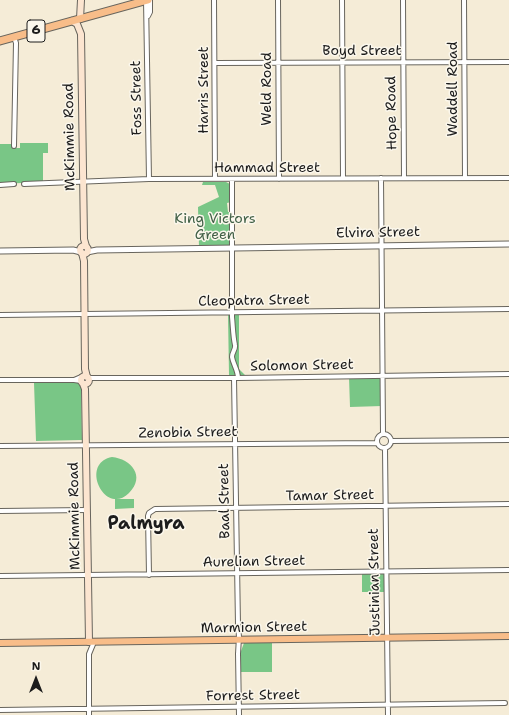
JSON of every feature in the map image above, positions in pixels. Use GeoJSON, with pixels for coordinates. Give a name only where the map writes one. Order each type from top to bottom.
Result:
{"type":"FeatureCollection","features":[{"type":"Feature","properties":{"kind":"highway","name":"6"},"geometry":{"type":"LineString","coordinates":[[0,41],[147,0]]}},
{"type":"Feature","properties":{"kind":"main road"},"geometry":{"type":"LineString","coordinates":[[81,3],[85,13],[91,15]]}},
{"type":"Feature","properties":{"kind":"main road","name":"McKimmie Road"},"geometry":{"type":"LineString","coordinates":[[81,3],[78,19],[83,29],[81,34],[84,314],[90,641]]}},
{"type":"Feature","properties":{"kind":"main road"},"geometry":{"type":"LineString","coordinates":[[78,19],[81,34]]}},
{"type":"Feature","properties":{"kind":"main road","name":"Marmion Street"},"geometry":{"type":"LineString","coordinates":[[0,640],[90,641],[509,635]]}},
{"type":"Feature","properties":{"kind":"main road","name":"Marmion Street"},"geometry":{"type":"LineString","coordinates":[[0,643],[90,641]]}},
{"type":"Feature","properties":{"kind":"street","name":"Foss Street"},"geometry":{"type":"LineString","coordinates":[[147,0],[149,179]]}},
{"type":"Feature","properties":{"kind":"street","name":"Harris Street"},"geometry":{"type":"LineString","coordinates":[[214,0],[215,179]]}},
{"type":"Feature","properties":{"kind":"street","name":"Weld Road"},"geometry":{"type":"LineString","coordinates":[[278,0],[279,178]]}},
{"type":"Feature","properties":{"kind":"street"},"geometry":{"type":"LineString","coordinates":[[342,0],[343,178]]}},
{"type":"Feature","properties":{"kind":"street","name":"Hope Road"},"geometry":{"type":"LineString","coordinates":[[403,0],[402,62],[404,178]]}},
{"type":"Feature","properties":{"kind":"street","name":"Waddell Road"},"geometry":{"type":"LineString","coordinates":[[464,0],[465,178]]}},
{"type":"Feature","properties":{"kind":"street"},"geometry":{"type":"LineString","coordinates":[[14,37],[16,43],[14,146]]}},
{"type":"Feature","properties":{"kind":"street","name":"Boyd Street"},"geometry":{"type":"LineString","coordinates":[[215,63],[509,62]]}},
{"type":"Feature","properties":{"kind":"street"},"geometry":{"type":"LineString","coordinates":[[381,178],[383,434]]}},
{"type":"Feature","properties":{"kind":"street","name":"Hammad Street"},"geometry":{"type":"LineString","coordinates":[[24,184],[83,180],[149,179],[509,178]]}},
{"type":"Feature","properties":{"kind":"street","name":"Baal Street"},"geometry":{"type":"LineString","coordinates":[[232,179],[232,312],[234,327],[232,336],[235,345],[232,357],[236,367],[235,443],[239,715]]}},
{"type":"Feature","properties":{"kind":"street"},"geometry":{"type":"LineString","coordinates":[[0,185],[14,184]]}},
{"type":"Feature","properties":{"kind":"street","name":"Elvira Street"},"geometry":{"type":"LineString","coordinates":[[0,251],[509,244]]}},
{"type":"Feature","properties":{"kind":"street","name":"Cleopatra Street"},"geometry":{"type":"LineString","coordinates":[[0,316],[509,309]]}},
{"type":"Feature","properties":{"kind":"street","name":"Solomon Street"},"geometry":{"type":"LineString","coordinates":[[0,380],[86,381],[509,374]]}},
{"type":"Feature","properties":{"kind":"street"},"geometry":{"type":"LineString","coordinates":[[383,434],[388,435],[391,441],[389,447],[385,449],[379,447],[377,443],[378,438],[383,434]]}},
{"type":"Feature","properties":{"kind":"street"},"geometry":{"type":"LineString","coordinates":[[391,441],[509,440]]}},
{"type":"Feature","properties":{"kind":"street","name":"Zenobia Street"},"geometry":{"type":"LineString","coordinates":[[0,446],[377,443]]}},
{"type":"Feature","properties":{"kind":"street","name":"Justinian Street"},"geometry":{"type":"LineString","coordinates":[[385,449],[385,572],[388,715]]}},
{"type":"Feature","properties":{"kind":"street","name":"Tamar Street"},"geometry":{"type":"LineString","coordinates":[[149,575],[148,516],[152,510],[509,504]]}},
{"type":"Feature","properties":{"kind":"street"},"geometry":{"type":"LineString","coordinates":[[0,511],[87,510]]}},
{"type":"Feature","properties":{"kind":"street","name":"Aurelian Street"},"geometry":{"type":"LineString","coordinates":[[0,576],[509,570]]}},
{"type":"Feature","properties":{"kind":"street","name":"McKimmie Road"},"geometry":{"type":"LineString","coordinates":[[89,715],[90,641]]}},
{"type":"Feature","properties":{"kind":"street"},"geometry":{"type":"LineString","coordinates":[[82,642],[89,654]]}},
{"type":"Feature","properties":{"kind":"street","name":"Forrest Street"},"geometry":{"type":"LineString","coordinates":[[0,710],[505,703]]}},
{"type":"Feature","properties":{"kind":"green space"},"geometry":{"type":"Polygon","coordinates":[[[20,143],[48,143],[48,153],[43,153],[43,182],[0,184],[0,144],[13,144],[13,148],[20,148],[20,143]]]}},
{"type":"Feature","properties":{"kind":"green space","name":"King Victors Green"},"geometry":{"type":"Polygon","coordinates":[[[203,182],[226,182],[230,184],[231,202],[227,203],[228,212],[231,212],[231,244],[227,246],[199,247],[198,207],[219,197],[215,185],[202,185],[203,182]]]}},
{"type":"Feature","properties":{"kind":"green space"},"geometry":{"type":"Polygon","coordinates":[[[228,314],[239,314],[239,369],[245,375],[229,375],[228,314]]]}},
{"type":"Feature","properties":{"kind":"green space"},"geometry":{"type":"Polygon","coordinates":[[[349,377],[379,377],[381,380],[382,406],[350,407],[349,377]]]}},
{"type":"Feature","properties":{"kind":"green space"},"geometry":{"type":"Polygon","coordinates":[[[78,382],[81,387],[82,440],[36,441],[34,383],[78,382]]]}},
{"type":"Feature","properties":{"kind":"green space"},"geometry":{"type":"Polygon","coordinates":[[[112,457],[125,461],[134,469],[136,475],[134,487],[129,493],[120,499],[112,498],[104,494],[99,486],[97,477],[97,469],[102,461],[112,457]]]}},
{"type":"Feature","properties":{"kind":"green space"},"geometry":{"type":"Polygon","coordinates":[[[115,499],[134,499],[134,508],[115,509],[115,499]]]}},
{"type":"Feature","properties":{"kind":"green space"},"geometry":{"type":"Polygon","coordinates":[[[362,572],[385,572],[386,592],[362,592],[362,572]]]}},
{"type":"Feature","properties":{"kind":"green space"},"geometry":{"type":"Polygon","coordinates":[[[244,643],[272,643],[272,672],[241,672],[241,651],[244,643]]]}},
{"type":"Feature","properties":{"kind":"district","name":"Palmyra"},"geometry":{"type":"Point","coordinates":[146,524]}}]}
